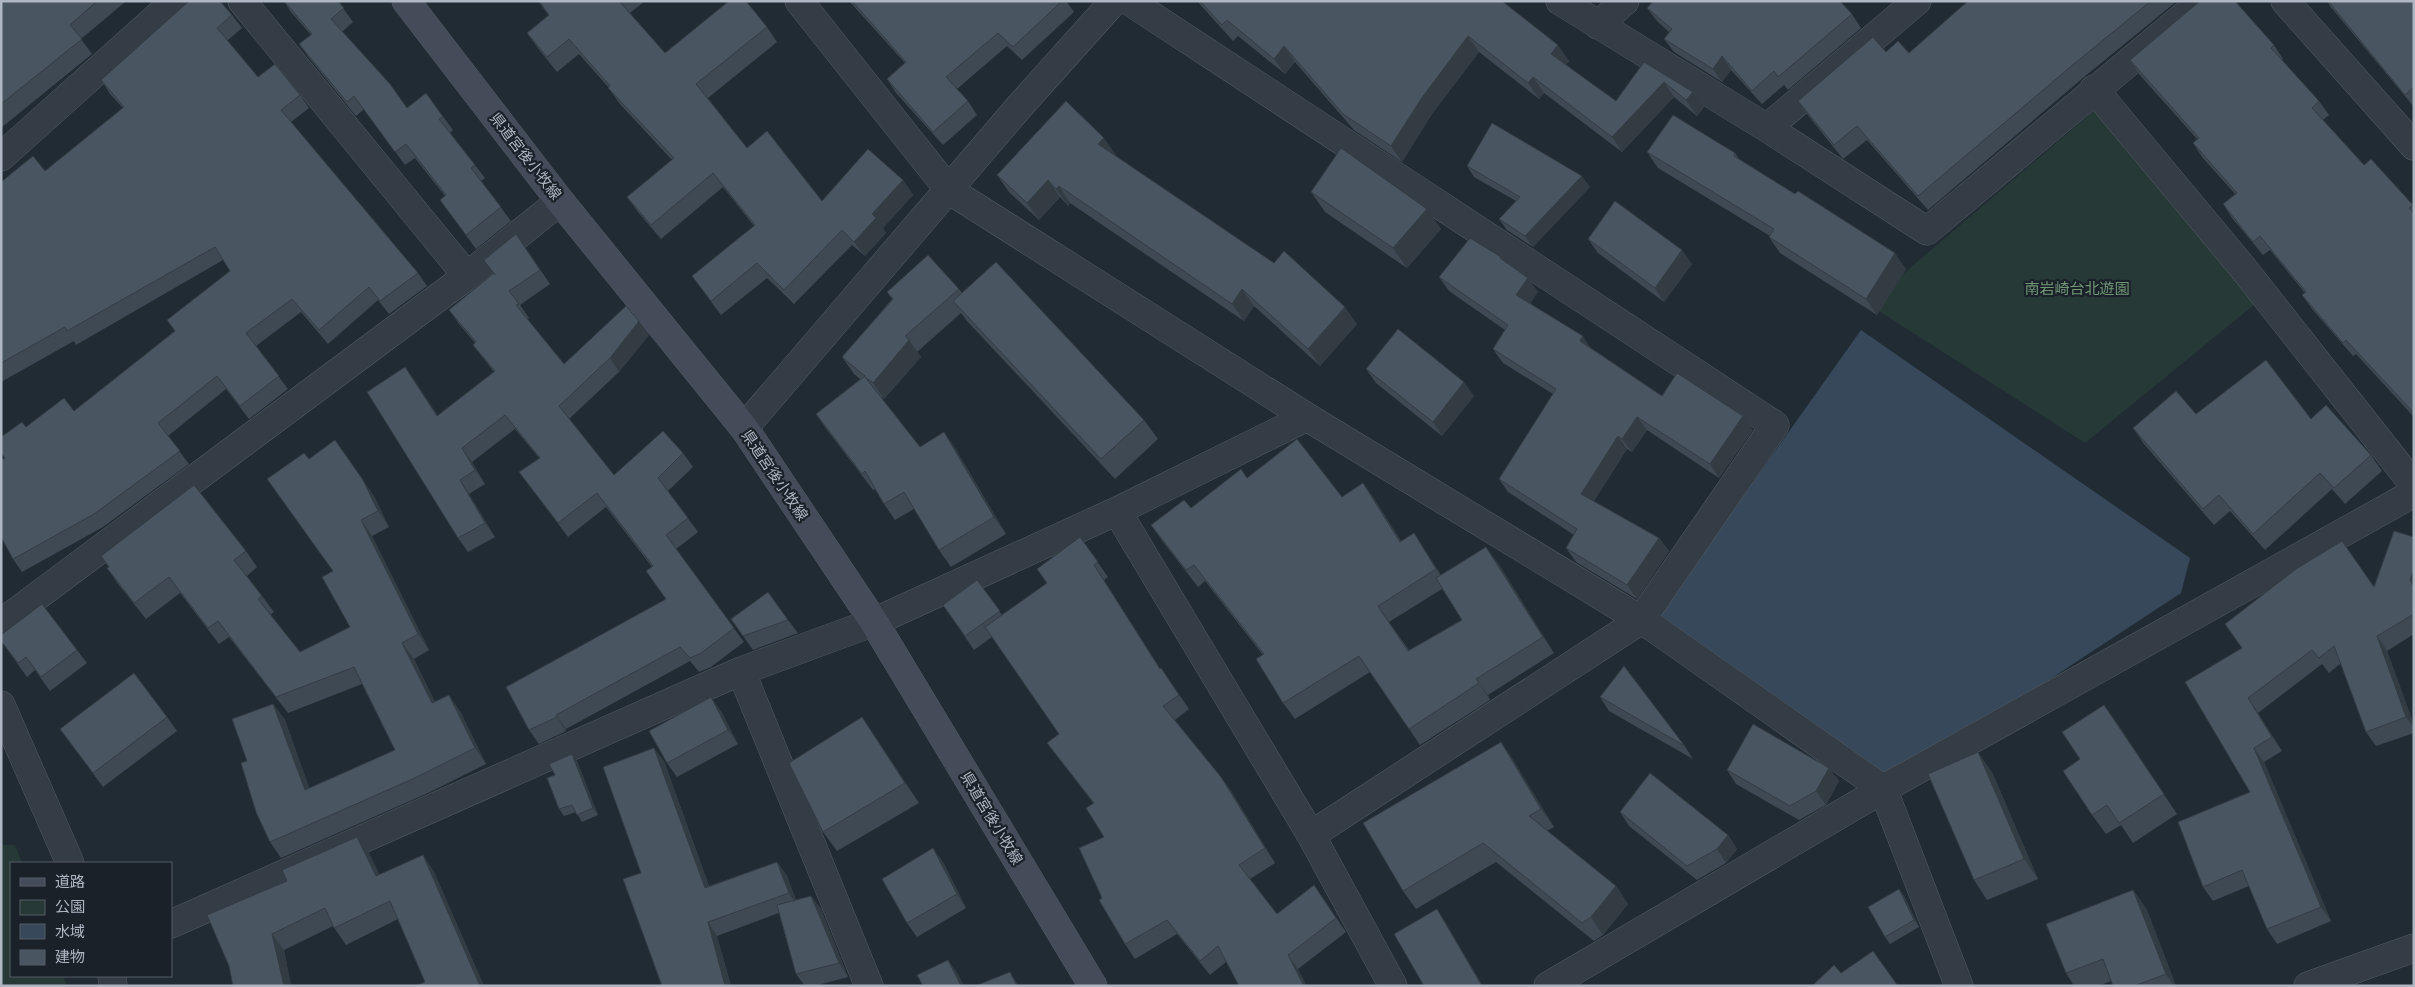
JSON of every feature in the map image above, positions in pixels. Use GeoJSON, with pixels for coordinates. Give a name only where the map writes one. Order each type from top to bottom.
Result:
{"type":"FeatureCollection","features":[{"type":"Feature","properties":{"kind":"main road","name":"県道宮後小牧線"},"geometry":{"type":"LineString","coordinates":[[406,1],[560,200],[744,428],[874,622],[1093,986]]}},
{"type":"Feature","properties":{"kind":"street"},"geometry":{"type":"LineString","coordinates":[[1,157],[175,1]]}},
{"type":"Feature","properties":{"kind":"street"},"geometry":{"type":"LineString","coordinates":[[242,1],[467,276]]}},
{"type":"Feature","properties":{"kind":"street"},"geometry":{"type":"LineString","coordinates":[[799,1],[949,190],[1306,416],[1641,620],[1883,789],[1960,986]]}},
{"type":"Feature","properties":{"kind":"street"},"geometry":{"type":"LineString","coordinates":[[744,428],[1019,107],[1114,1]]}},
{"type":"Feature","properties":{"kind":"street"},"geometry":{"type":"LineString","coordinates":[[1129,1],[1775,426],[1641,620],[1311,834]]}},
{"type":"Feature","properties":{"kind":"street"},"geometry":{"type":"LineString","coordinates":[[1560,1],[1767,128],[1927,231],[2094,89],[2202,1]]}},
{"type":"Feature","properties":{"kind":"street"},"geometry":{"type":"LineString","coordinates":[[1598,24],[1625,1]]}},
{"type":"Feature","properties":{"kind":"street"},"geometry":{"type":"LineString","coordinates":[[1767,128],[1917,1]]}},
{"type":"Feature","properties":{"kind":"street"},"geometry":{"type":"LineString","coordinates":[[2286,1],[2414,146]]}},
{"type":"Feature","properties":{"kind":"street"},"geometry":{"type":"LineString","coordinates":[[2094,89],[2243,268],[2414,485]]}},
{"type":"Feature","properties":{"kind":"street"},"geometry":{"type":"LineString","coordinates":[[1,623],[467,276],[560,200]]}},
{"type":"Feature","properties":{"kind":"street"},"geometry":{"type":"LineString","coordinates":[[172,924],[742,671],[874,622],[1117,511],[1306,416]]}},
{"type":"Feature","properties":{"kind":"street"},"geometry":{"type":"LineString","coordinates":[[1548,986],[1883,789],[2414,493]]}},
{"type":"Feature","properties":{"kind":"street"},"geometry":{"type":"LineString","coordinates":[[1117,511],[1311,834],[1393,986]]}},
{"type":"Feature","properties":{"kind":"street"},"geometry":{"type":"LineString","coordinates":[[742,671],[869,986]]}},
{"type":"Feature","properties":{"kind":"street"},"geometry":{"type":"LineString","coordinates":[[1,705],[70,862]]}},
{"type":"Feature","properties":{"kind":"street"},"geometry":{"type":"LineString","coordinates":[[2308,986],[2414,948]]}},
{"type":"Feature","properties":{"kind":"green space","name":"南岩崎台北遊園"},"geometry":{"type":"Polygon","coordinates":[[[2097,108],[2255,304],[2085,443],[1868,304],[2097,108]]]}},
{"type":"Feature","properties":{"kind":"green space"},"geometry":{"type":"Polygon","coordinates":[[[1,845],[15,845],[22,862],[10,862],[10,977],[63,977],[67,986],[1,986],[1,845]]]}},
{"type":"Feature","properties":{"kind":"water"},"geometry":{"type":"Polygon","coordinates":[[[1861,330],[2190,558],[2181,593],[1883,789],[1651,626],[1861,330]]]}},
{"type":"Feature","properties":{"kind":"building"},"geometry":{"type":"Polygon","coordinates":[[[1,1],[97,1],[70,25],[82,39],[1,104],[1,1]]]}},
{"type":"Feature","properties":{"kind":"building"},"geometry":{"type":"Polygon","coordinates":[[[189,1],[220,1],[232,15],[217,28],[258,77],[275,64],[300,95],[281,110],[418,273],[380,301],[369,287],[319,330],[292,299],[246,333],[279,376],[240,406],[217,376],[158,423],[180,451],[94,514],[13,559],[1,537],[1,460],[5,458],[1,453],[1,437],[22,422],[26,427],[64,398],[74,411],[175,331],[167,320],[230,271],[215,247],[67,331],[65,327],[1,363],[1,182],[33,156],[45,171],[124,107],[101,80],[189,1]]]}},
{"type":"Feature","properties":{"kind":"building"},"geometry":{"type":"Polygon","coordinates":[[[284,1],[338,1],[344,8],[331,19],[390,84],[407,108],[426,93],[443,117],[439,119],[475,165],[471,168],[501,207],[466,235],[440,200],[446,195],[406,144],[395,152],[354,96],[347,102],[299,44],[312,34],[284,1]]]}},
{"type":"Feature","properties":{"kind":"building"},"geometry":{"type":"Polygon","coordinates":[[[539,1],[619,1],[665,53],[729,1],[746,1],[767,27],[696,84],[747,148],[767,131],[822,201],[868,149],[903,180],[872,214],[876,218],[854,242],[842,230],[784,290],[757,263],[711,301],[692,276],[755,225],[713,173],[651,225],[627,197],[674,158],[608,88],[610,86],[569,39],[547,57],[527,33],[549,15],[539,1]]]}},
{"type":"Feature","properties":{"kind":"building"},"geometry":{"type":"Polygon","coordinates":[[[852,1],[1062,1],[1013,47],[998,33],[946,77],[968,101],[933,132],[887,79],[906,62],[852,1]]]}},
{"type":"Feature","properties":{"kind":"building"},"geometry":{"type":"Polygon","coordinates":[[[1200,1],[1502,1],[1558,45],[1551,54],[1616,101],[1644,62],[1693,92],[1686,100],[1664,82],[1612,137],[1533,77],[1528,83],[1468,36],[1421,99],[1391,146],[1343,114],[1284,46],[1274,59],[1227,20],[1222,25],[1200,1]]]}},
{"type":"Feature","properties":{"kind":"building"},"geometry":{"type":"Polygon","coordinates":[[[1653,1],[1840,1],[1852,14],[1778,77],[1774,71],[1752,91],[1722,56],[1713,69],[1664,39],[1672,29],[1647,8],[1653,1]]]}},
{"type":"Feature","properties":{"kind":"building"},"geometry":{"type":"Polygon","coordinates":[[[1968,1],[2151,1],[1918,196],[1857,126],[1834,145],[1798,101],[1873,37],[1886,52],[1898,41],[1909,53],[1968,1]]]}},
{"type":"Feature","properties":{"kind":"building"},"geometry":{"type":"Polygon","coordinates":[[[2200,1],[2235,1],[2274,45],[2271,48],[2319,101],[2312,108],[2364,165],[2371,159],[2413,205],[2409,208],[2414,214],[2414,413],[2346,340],[2343,343],[2302,295],[2306,292],[2260,236],[2253,242],[2223,204],[2237,193],[2193,143],[2199,138],[2130,60],[2200,1]]]}},
{"type":"Feature","properties":{"kind":"building"},"geometry":{"type":"Polygon","coordinates":[[[2328,1],[2414,1],[2414,87],[2405,95],[2328,1]]]}},
{"type":"Feature","properties":{"kind":"building"},"geometry":{"type":"Polygon","coordinates":[[[1066,101],[1104,138],[1098,144],[1274,263],[1284,251],[1345,307],[1308,349],[1242,289],[1232,304],[1059,186],[1056,189],[1048,180],[1027,203],[997,175],[1066,101]]]}},
{"type":"Feature","properties":{"kind":"building"},"geometry":{"type":"Polygon","coordinates":[[[1673,115],[1735,153],[1734,156],[1795,194],[1798,191],[1895,253],[1866,299],[1769,237],[1774,229],[1647,152],[1673,115]]]}},
{"type":"Feature","properties":{"kind":"building"},"geometry":{"type":"Polygon","coordinates":[[[1492,123],[1582,176],[1525,236],[1499,219],[1520,197],[1467,166],[1492,123]]]}},
{"type":"Feature","properties":{"kind":"building"},"geometry":{"type":"Polygon","coordinates":[[[1341,148],[1427,209],[1393,248],[1311,192],[1341,148]]]}},
{"type":"Feature","properties":{"kind":"building"},"geometry":{"type":"Polygon","coordinates":[[[1615,201],[1682,250],[1655,288],[1588,239],[1615,201]]]}},
{"type":"Feature","properties":{"kind":"building"},"geometry":{"type":"Polygon","coordinates":[[[516,234],[540,270],[509,291],[519,304],[516,305],[564,364],[626,306],[639,321],[610,358],[559,406],[614,475],[663,431],[683,453],[658,478],[688,518],[666,535],[734,628],[701,653],[690,658],[680,647],[556,715],[557,717],[529,730],[506,687],[666,599],[646,571],[653,566],[597,493],[558,523],[519,472],[540,458],[505,415],[462,448],[475,470],[460,480],[485,523],[458,538],[367,392],[405,367],[437,416],[495,371],[473,345],[476,342],[449,310],[494,273],[484,260],[516,234]]]}},
{"type":"Feature","properties":{"kind":"building"},"geometry":{"type":"Polygon","coordinates":[[[1470,238],[1501,257],[1528,278],[1516,295],[1583,336],[1580,341],[1662,396],[1677,373],[1743,416],[1710,464],[1637,417],[1622,439],[1618,436],[1581,494],[1659,538],[1627,585],[1566,548],[1577,529],[1499,479],[1556,389],[1493,349],[1508,325],[1439,277],[1470,238]]]}},
{"type":"Feature","properties":{"kind":"building"},"geometry":{"type":"Polygon","coordinates":[[[928,255],[959,289],[905,336],[909,340],[873,383],[865,377],[920,447],[944,432],[994,517],[939,550],[904,492],[884,504],[865,471],[862,474],[816,414],[865,376],[842,357],[893,299],[887,292],[928,255]]]}},
{"type":"Feature","properties":{"kind":"building"},"geometry":{"type":"Polygon","coordinates":[[[996,262],[1144,420],[1101,459],[953,301],[996,262]]]}},
{"type":"Feature","properties":{"kind":"building"},"geometry":{"type":"Polygon","coordinates":[[[1398,329],[1464,382],[1433,422],[1366,369],[1398,329]]]}},
{"type":"Feature","properties":{"kind":"building"},"geometry":{"type":"Polygon","coordinates":[[[2266,360],[2311,419],[2326,405],[2371,455],[2334,488],[2320,473],[2253,534],[2219,495],[2203,509],[2133,428],[2176,391],[2196,414],[2266,360]]]}},
{"type":"Feature","properties":{"kind":"building"},"geometry":{"type":"Polygon","coordinates":[[[1297,439],[1342,497],[1363,483],[1400,542],[1414,533],[1436,569],[1378,606],[1408,651],[1462,620],[1436,578],[1486,547],[1543,637],[1476,679],[1479,683],[1409,729],[1359,656],[1283,703],[1256,659],[1264,654],[1194,565],[1186,570],[1151,525],[1184,500],[1191,508],[1241,469],[1247,478],[1297,439]]]}},
{"type":"Feature","properties":{"kind":"building"},"geometry":{"type":"Polygon","coordinates":[[[335,440],[363,480],[378,511],[361,520],[418,634],[402,643],[432,703],[449,695],[475,748],[417,777],[270,842],[256,812],[241,763],[247,761],[232,719],[273,704],[305,790],[395,750],[354,667],[276,697],[218,621],[208,628],[169,577],[134,603],[107,568],[109,567],[101,556],[194,485],[246,551],[234,560],[262,596],[258,599],[300,652],[350,627],[322,577],[333,571],[267,479],[304,453],[309,459],[335,440]]]}},
{"type":"Feature","properties":{"kind":"building"},"geometry":{"type":"Polygon","coordinates":[[[2394,531],[2414,537],[2414,569],[2410,580],[2414,587],[2414,614],[2377,636],[2406,717],[2366,732],[2334,646],[2319,658],[2312,650],[2248,698],[2272,737],[2254,748],[2321,907],[2267,929],[2242,870],[2203,887],[2178,822],[2250,792],[2185,682],[2242,648],[2225,624],[2296,569],[2342,541],[2374,587],[2394,531]]]}},
{"type":"Feature","properties":{"kind":"building"},"geometry":{"type":"Polygon","coordinates":[[[1080,537],[1098,562],[1094,565],[1160,669],[1179,695],[1163,706],[1221,777],[1265,848],[1239,865],[1277,914],[1314,885],[1336,918],[1288,955],[1304,986],[1239,986],[1218,946],[1200,961],[1167,920],[1125,944],[1099,900],[1102,898],[1079,848],[1104,837],[1086,808],[1094,803],[1047,743],[1059,734],[985,627],[1047,583],[1037,569],[1080,537]]]}},
{"type":"Feature","properties":{"kind":"building"},"geometry":{"type":"Polygon","coordinates":[[[977,580],[1000,611],[965,636],[943,605],[977,580]]]}},
{"type":"Feature","properties":{"kind":"building"},"geometry":{"type":"Polygon","coordinates":[[[768,592],[788,620],[743,636],[731,619],[768,592]]]}},
{"type":"Feature","properties":{"kind":"building"},"geometry":{"type":"Polygon","coordinates":[[[42,604],[77,650],[41,677],[26,657],[18,663],[1,641],[1,635],[42,604]]]}},
{"type":"Feature","properties":{"kind":"building"},"geometry":{"type":"Polygon","coordinates":[[[1624,666],[1684,745],[1600,697],[1624,666]]]}},
{"type":"Feature","properties":{"kind":"building"},"geometry":{"type":"Polygon","coordinates":[[[134,673],[167,717],[93,773],[60,729],[134,673]]]}},
{"type":"Feature","properties":{"kind":"building"},"geometry":{"type":"Polygon","coordinates":[[[711,697],[728,730],[667,763],[649,731],[711,697]]]}},
{"type":"Feature","properties":{"kind":"building"},"geometry":{"type":"Polygon","coordinates":[[[2104,705],[2164,794],[2119,823],[2107,805],[2092,815],[2063,771],[2080,759],[2062,732],[2104,705]]]}},
{"type":"Feature","properties":{"kind":"building"},"geometry":{"type":"Polygon","coordinates":[[[862,717],[905,783],[823,832],[789,763],[862,717]]]}},
{"type":"Feature","properties":{"kind":"building"},"geometry":{"type":"Polygon","coordinates":[[[1753,724],[1829,768],[1816,791],[1790,806],[1727,770],[1753,724]]]}},
{"type":"Feature","properties":{"kind":"building"},"geometry":{"type":"Polygon","coordinates":[[[1501,742],[1541,809],[1529,816],[1616,886],[1591,917],[1582,923],[1483,843],[1403,891],[1363,823],[1501,742]]]}},
{"type":"Feature","properties":{"kind":"building"},"geometry":{"type":"Polygon","coordinates":[[[654,748],[705,888],[777,862],[789,893],[708,922],[725,986],[662,986],[623,879],[641,873],[603,767],[654,748]]]}},
{"type":"Feature","properties":{"kind":"building"},"geometry":{"type":"Polygon","coordinates":[[[1978,752],[2024,859],[1974,880],[1928,774],[1978,752]]]}},
{"type":"Feature","properties":{"kind":"building"},"geometry":{"type":"Polygon","coordinates":[[[572,754],[593,808],[577,815],[572,805],[559,809],[547,778],[555,775],[549,764],[572,754]]]}},
{"type":"Feature","properties":{"kind":"building"},"geometry":{"type":"Polygon","coordinates":[[[1650,773],[1728,835],[1717,849],[1687,866],[1620,812],[1650,773]]]}},
{"type":"Feature","properties":{"kind":"building"},"geometry":{"type":"Polygon","coordinates":[[[357,837],[376,876],[423,855],[480,986],[415,986],[425,982],[390,901],[334,928],[325,908],[272,934],[284,986],[233,986],[229,966],[207,915],[287,881],[282,870],[357,837]]]}},
{"type":"Feature","properties":{"kind":"building"},"geometry":{"type":"Polygon","coordinates":[[[933,848],[957,894],[907,923],[882,879],[933,848]]]}},
{"type":"Feature","properties":{"kind":"building"},"geometry":{"type":"Polygon","coordinates":[[[1899,889],[1914,920],[1885,937],[1868,907],[1899,889]]]}},
{"type":"Feature","properties":{"kind":"building"},"geometry":{"type":"Polygon","coordinates":[[[2133,890],[2166,974],[2134,986],[2113,986],[2103,959],[2066,973],[2046,924],[2133,890]]]}},
{"type":"Feature","properties":{"kind":"building"},"geometry":{"type":"Polygon","coordinates":[[[811,896],[839,963],[796,974],[777,905],[811,896]]]}},
{"type":"Feature","properties":{"kind":"building"},"geometry":{"type":"Polygon","coordinates":[[[1437,909],[1482,986],[1424,986],[1394,934],[1437,909]]]}},
{"type":"Feature","properties":{"kind":"building"},"geometry":{"type":"Polygon","coordinates":[[[1873,951],[1898,986],[1812,986],[1834,965],[1841,973],[1873,951]]]}},
{"type":"Feature","properties":{"kind":"building"},"geometry":{"type":"Polygon","coordinates":[[[948,960],[961,986],[923,986],[917,975],[948,960]]]}},
{"type":"Feature","properties":{"kind":"building"},"geometry":{"type":"Polygon","coordinates":[[[1010,972],[1017,986],[975,986],[1010,972]]]}}]}
